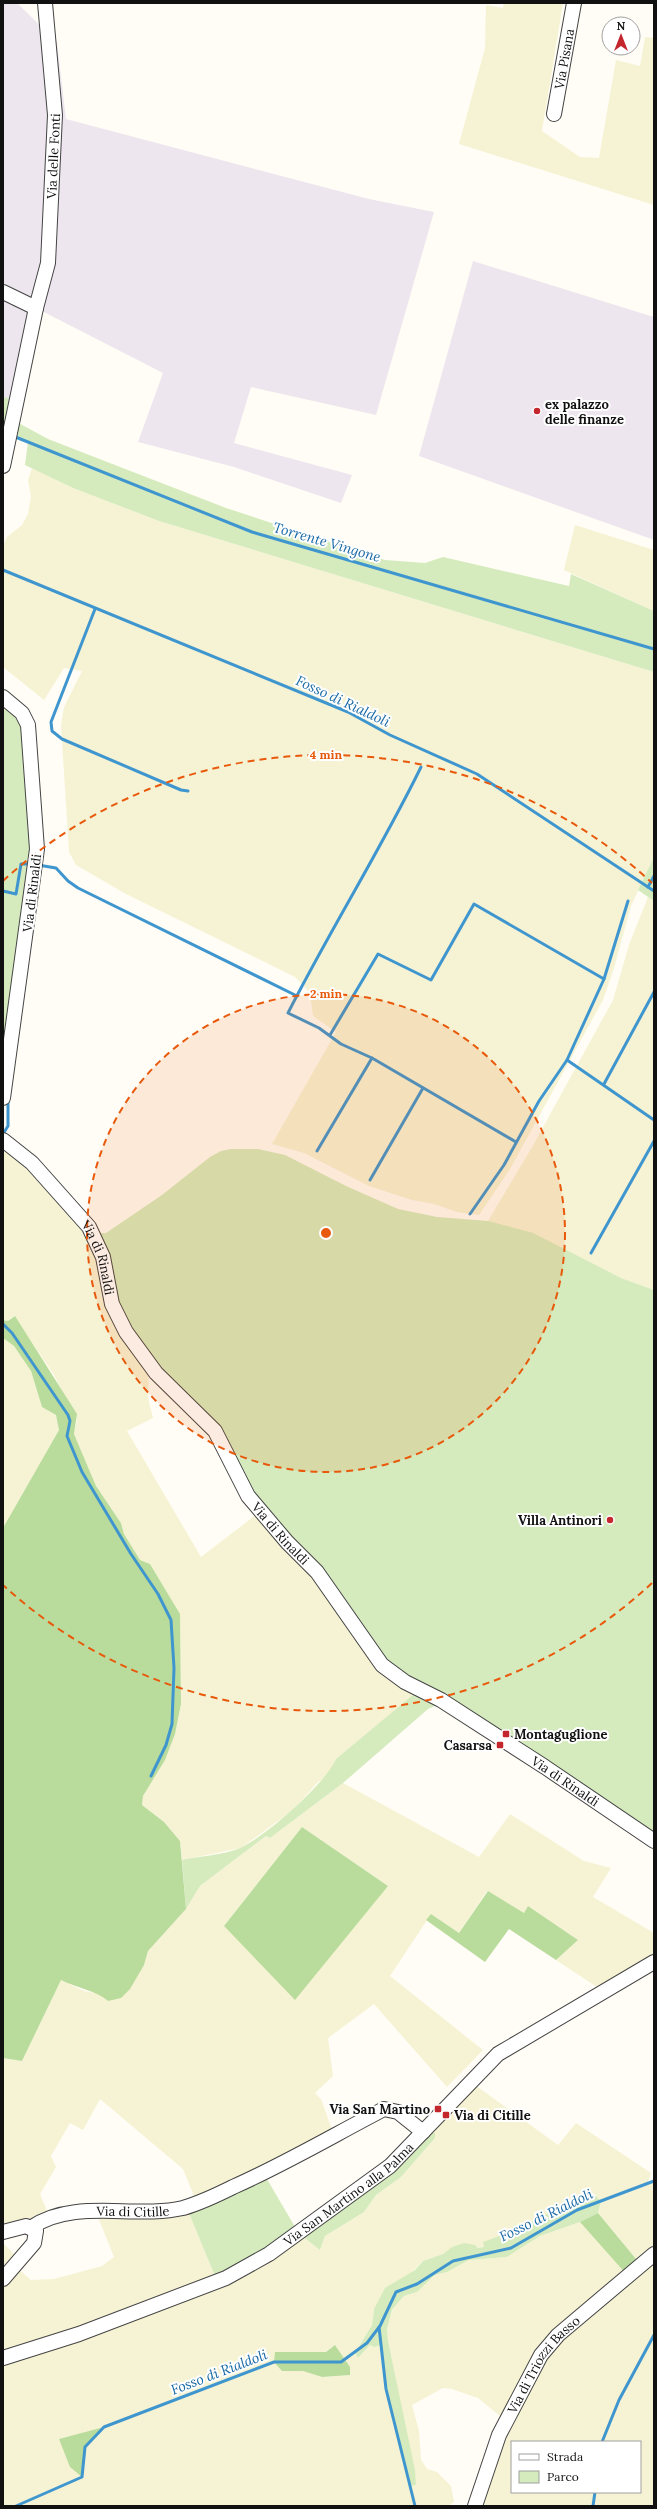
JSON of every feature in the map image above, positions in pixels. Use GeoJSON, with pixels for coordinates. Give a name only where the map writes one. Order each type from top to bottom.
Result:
{"type":"FeatureCollection","features":[{"type":"Feature","properties":{"kind":"street","name":"Via delle Fonti"},"geometry":{"type":"LineString","coordinates":[[3,466],[36,308],[48,263],[55,115],[46,3]]}},
{"type":"Feature","properties":{"kind":"street","name":"Via Pisana"},"geometry":{"type":"LineString","coordinates":[[554,114],[574,3]]}},
{"type":"Feature","properties":{"kind":"street"},"geometry":{"type":"LineString","coordinates":[[3,292],[36,308]]}},
{"type":"Feature","properties":{"kind":"street","name":"Via di Rinaldi"},"geometry":{"type":"LineString","coordinates":[[3,698],[22,712],[28,725],[38,849],[3,1098]]}},
{"type":"Feature","properties":{"kind":"street","name":"Via di Rinaldi"},"geometry":{"type":"LineString","coordinates":[[3,1140],[32,1163],[88,1227],[103,1257],[112,1304],[126,1332],[156,1373],[215,1430],[248,1496],[287,1542],[317,1572],[382,1665],[405,1682],[441,1700],[528,1755],[654,1840]]}},
{"type":"Feature","properties":{"kind":"street","name":"Via San Martino alla Palma"},"geometry":{"type":"LineString","coordinates":[[3,2358],[79,2334],[226,2278],[269,2254],[390,2166],[498,2054],[654,1962]]}},
{"type":"Feature","properties":{"kind":"street","name":"Via di Citille"},"geometry":{"type":"LineString","coordinates":[[32,2228],[42,2221],[59,2215],[160,2211],[186,2206],[264,2174],[384,2109],[398,2112],[423,2132]]}},
{"type":"Feature","properties":{"kind":"street"},"geometry":{"type":"LineString","coordinates":[[3,2232],[18,2227],[32,2228],[36,2232],[34,2243],[3,2279]]}},
{"type":"Feature","properties":{"kind":"street","name":"Via di Triozzi Basso"},"geometry":{"type":"LineString","coordinates":[[475,2506],[499,2435],[541,2355],[558,2335],[654,2254]]}},
{"type":"Feature","properties":{"kind":"shaded area"},"geometry":{"type":"Polygon","coordinates":[[[3,3],[17,3],[57,42],[66,119],[369,199],[434,212],[376,415],[251,387],[234,443],[352,475],[341,503],[234,467],[138,442],[163,373],[36,308],[17,400],[3,397],[3,3]]]}},
{"type":"Feature","properties":{"kind":"shaded area"},"geometry":{"type":"Polygon","coordinates":[[[504,3],[563,3],[542,131],[580,157],[599,158],[616,60],[640,66],[645,37],[654,38],[654,205],[459,144],[485,48],[486,5],[503,8],[504,3]]]}},
{"type":"Feature","properties":{"kind":"shaded area"},"geometry":{"type":"Polygon","coordinates":[[[473,261],[654,317],[654,540],[419,456],[473,261]]]}},
{"type":"Feature","properties":{"kind":"shaded area"},"geometry":{"type":"Polygon","coordinates":[[[32,468],[73,488],[159,521],[654,672],[654,857],[631,906],[614,968],[603,1000],[510,1169],[479,1215],[457,1212],[434,1204],[412,1200],[369,1186],[304,1153],[272,1144],[336,1032],[313,1016],[310,993],[295,977],[126,894],[76,865],[69,852],[61,725],[64,707],[82,671],[64,668],[44,700],[3,667],[3,546],[7,537],[22,525],[28,514],[31,496],[28,480],[32,468]]]}},
{"type":"Feature","properties":{"kind":"shaded area"},"geometry":{"type":"Polygon","coordinates":[[[575,525],[654,550],[654,611],[564,570],[575,525]]]}},
{"type":"Feature","properties":{"kind":"shaded area"},"geometry":{"type":"Polygon","coordinates":[[[648,897],[654,901],[654,1290],[621,1278],[579,1258],[488,1221],[531,1149],[613,1000],[629,945],[648,897]]]}},
{"type":"Feature","properties":{"kind":"shaded area"},"geometry":{"type":"Polygon","coordinates":[[[3,1140],[72,1208],[149,1363],[148,1398],[153,1418],[127,1431],[201,1557],[261,1511],[421,1689],[336,1759],[331,1772],[317,1783],[293,1810],[241,1848],[182,1860],[180,1841],[164,1822],[142,1805],[143,1796],[165,1760],[175,1734],[181,1704],[180,1614],[150,1564],[140,1560],[124,1534],[121,1523],[96,1486],[74,1434],[77,1420],[54,1375],[14,1316],[8,1321],[3,1320],[3,1140]]]}},
{"type":"Feature","properties":{"kind":"shaded area"},"geometry":{"type":"Polygon","coordinates":[[[3,1338],[14,1346],[31,1371],[42,1407],[56,1415],[59,1430],[3,1528],[3,1338]]]}},
{"type":"Feature","properties":{"kind":"shaded area"},"geometry":{"type":"Polygon","coordinates":[[[343,1783],[479,1857],[510,1814],[584,1861],[611,1868],[593,1897],[654,1933],[654,1962],[603,1991],[556,1960],[578,1940],[528,1906],[524,1913],[487,1891],[459,1933],[431,1914],[390,1976],[483,2050],[447,2087],[374,2004],[328,2038],[333,2076],[315,2093],[321,2099],[334,2135],[197,2203],[183,2169],[100,2099],[83,2130],[70,2123],[51,2156],[56,2167],[40,2194],[50,2218],[7,2231],[3,2219],[3,2058],[22,2061],[61,1980],[84,1991],[100,1994],[108,2001],[144,1965],[148,1951],[186,1909],[200,1886],[266,1836],[270,1838],[343,1783]],[[302,1827],[224,1926],[388,1886],[302,1827]]]}},
{"type":"Feature","properties":{"kind":"shaded area"},"geometry":{"type":"Polygon","coordinates":[[[471,2082],[558,2145],[576,2123],[651,2173],[648,2182],[654,2181],[654,2506],[475,2506],[506,2421],[478,2398],[452,2389],[443,2388],[412,2405],[419,2431],[421,2460],[427,2469],[437,2472],[451,2486],[454,2502],[448,2506],[3,2506],[3,2243],[20,2260],[15,2266],[31,2280],[54,2279],[102,2266],[114,2257],[96,2212],[186,2206],[217,2281],[298,2233],[320,2250],[325,2236],[364,2212],[376,2195],[401,2177],[435,2138],[423,2132],[471,2082]],[[601,2201],[565,2205],[531,2221],[510,2237],[484,2247],[478,2248],[475,2245],[452,2247],[443,2254],[423,2261],[374,2309],[372,2325],[355,2353],[358,2358],[370,2345],[374,2347],[381,2345],[386,2389],[410,2486],[416,2485],[388,2341],[387,2329],[392,2311],[404,2296],[417,2292],[435,2275],[447,2272],[469,2260],[507,2257],[540,2236],[580,2222],[593,2236],[641,2265],[598,2213],[601,2201]],[[335,2345],[326,2352],[275,2353],[303,2371],[322,2377],[350,2375],[350,2367],[335,2345]],[[103,2428],[59,2439],[85,2447],[103,2428]]]}},
{"type":"Feature","properties":{"kind":"green space"},"geometry":{"type":"Polygon","coordinates":[[[3,397],[17,400],[13,420],[48,439],[226,508],[385,560],[425,563],[443,557],[569,586],[571,574],[654,611],[654,672],[159,521],[73,488],[25,465],[28,442],[3,432],[3,397]]]}},
{"type":"Feature","properties":{"kind":"green space"},"geometry":{"type":"Polygon","coordinates":[[[3,697],[22,713],[37,849],[3,1099],[3,697]]]}},
{"type":"Feature","properties":{"kind":"green space"},"geometry":{"type":"Polygon","coordinates":[[[654,857],[654,901],[638,890],[654,857]]]}},
{"type":"Feature","properties":{"kind":"green space"},"geometry":{"type":"Polygon","coordinates":[[[231,1149],[258,1149],[285,1155],[346,1186],[398,1209],[437,1217],[488,1221],[533,1233],[621,1278],[654,1290],[654,1833],[444,1702],[428,1709],[343,1783],[270,1838],[266,1836],[200,1886],[186,1909],[182,1860],[221,1854],[236,1850],[253,1841],[280,1821],[294,1808],[320,1781],[336,1759],[420,1689],[405,1682],[248,1496],[225,1447],[126,1332],[92,1233],[106,1233],[162,1195],[210,1157],[221,1151],[231,1149]]]}},
{"type":"Feature","properties":{"kind":"green space"},"geometry":{"type":"Polygon","coordinates":[[[15,1316],[77,1414],[74,1434],[96,1486],[121,1523],[124,1534],[140,1560],[150,1564],[180,1614],[181,1704],[175,1734],[165,1760],[143,1796],[142,1805],[164,1822],[180,1841],[186,1909],[148,1951],[144,1965],[130,1989],[121,1998],[108,2001],[98,1994],[61,1980],[22,2061],[3,2058],[3,1528],[59,1430],[56,1415],[42,1407],[31,1371],[14,1346],[3,1338],[3,1320],[8,1321],[15,1316]]]}},
{"type":"Feature","properties":{"kind":"green space"},"geometry":{"type":"Polygon","coordinates":[[[302,1827],[388,1886],[295,2000],[224,1926],[302,1827]]]}},
{"type":"Feature","properties":{"kind":"green space"},"geometry":{"type":"Polygon","coordinates":[[[488,1891],[524,1913],[528,1906],[578,1940],[556,1960],[509,1929],[485,1962],[426,1920],[431,1914],[459,1933],[488,1891]]]}},
{"type":"Feature","properties":{"kind":"green space"},"geometry":{"type":"Polygon","coordinates":[[[423,2132],[435,2133],[435,2138],[401,2177],[376,2195],[364,2212],[325,2236],[320,2250],[298,2233],[217,2281],[186,2206],[264,2174],[298,2232],[423,2132]]]}},
{"type":"Feature","properties":{"kind":"green space"},"geometry":{"type":"Polygon","coordinates":[[[591,2192],[601,2201],[598,2213],[580,2222],[540,2236],[507,2257],[469,2260],[447,2272],[435,2275],[417,2292],[404,2296],[392,2310],[387,2329],[388,2341],[415,2470],[416,2485],[410,2486],[386,2389],[381,2345],[374,2347],[370,2345],[358,2358],[355,2353],[372,2325],[374,2309],[385,2288],[415,2270],[423,2261],[443,2254],[452,2247],[464,2243],[475,2245],[478,2248],[484,2247],[483,2242],[505,2234],[510,2237],[514,2230],[591,2192]]]}},
{"type":"Feature","properties":{"kind":"green space"},"geometry":{"type":"Polygon","coordinates":[[[598,2213],[641,2265],[628,2276],[580,2222],[598,2213]]]}},
{"type":"Feature","properties":{"kind":"green space"},"geometry":{"type":"Polygon","coordinates":[[[335,2345],[350,2367],[350,2375],[322,2377],[303,2371],[282,2371],[274,2362],[275,2352],[326,2352],[335,2345]]]}},
{"type":"Feature","properties":{"kind":"green space"},"geometry":{"type":"Polygon","coordinates":[[[104,2427],[85,2447],[82,2477],[70,2467],[59,2439],[104,2427]]]}},
{"type":"Feature","properties":{"kind":"waterway","name":"Torrente Vingone"},"geometry":{"type":"LineString","coordinates":[[13,436],[252,532],[654,649]]}},
{"type":"Feature","properties":{"kind":"waterway","name":"Fosso di Rialdoli"},"geometry":{"type":"LineString","coordinates":[[3,570],[348,712],[390,735],[477,774],[654,891]]}},
{"type":"Feature","properties":{"kind":"waterway"},"geometry":{"type":"LineString","coordinates":[[95,609],[51,722],[52,731],[62,739],[181,790],[188,791]]}},
{"type":"Feature","properties":{"kind":"waterway"},"geometry":{"type":"LineString","coordinates":[[421,767],[389,829],[288,1013],[319,1028],[341,1044],[372,1058],[516,1142]]}},
{"type":"Feature","properties":{"kind":"waterway"},"geometry":{"type":"LineString","coordinates":[[3,891],[16,894],[21,864],[31,864]]}},
{"type":"Feature","properties":{"kind":"waterway"},"geometry":{"type":"LineString","coordinates":[[38,865],[56,868],[68,881],[78,888],[297,996]]}},
{"type":"Feature","properties":{"kind":"waterway"},"geometry":{"type":"LineString","coordinates":[[648,887],[654,876]]}},
{"type":"Feature","properties":{"kind":"waterway"},"geometry":{"type":"LineString","coordinates":[[470,1214],[504,1165],[539,1101],[567,1060],[604,979],[628,901]]}},
{"type":"Feature","properties":{"kind":"waterway"},"geometry":{"type":"LineString","coordinates":[[330,1035],[378,954],[431,980],[474,904],[604,979]]}},
{"type":"Feature","properties":{"kind":"waterway"},"geometry":{"type":"LineString","coordinates":[[604,1084],[654,992]]}},
{"type":"Feature","properties":{"kind":"waterway"},"geometry":{"type":"LineString","coordinates":[[317,1151],[372,1058]]}},
{"type":"Feature","properties":{"kind":"waterway"},"geometry":{"type":"LineString","coordinates":[[567,1060],[654,1120]]}},
{"type":"Feature","properties":{"kind":"waterway"},"geometry":{"type":"LineString","coordinates":[[370,1180],[423,1088]]}},
{"type":"Feature","properties":{"kind":"waterway"},"geometry":{"type":"LineString","coordinates":[[3,1134],[8,1126],[8,1100]]}},
{"type":"Feature","properties":{"kind":"waterway"},"geometry":{"type":"LineString","coordinates":[[591,1253],[654,1141]]}},
{"type":"Feature","properties":{"kind":"waterway"},"geometry":{"type":"LineString","coordinates":[[3,1324],[12,1333],[68,1415],[70,1421],[67,1436],[82,1472],[131,1554],[158,1594],[171,1620],[174,1668],[172,1724],[166,1745],[151,1776]]}},
{"type":"Feature","properties":{"kind":"waterway","name":"Fosso di Rialdoli"},"geometry":{"type":"LineString","coordinates":[[16,2506],[82,2477],[85,2447],[104,2427],[274,2362],[341,2362],[367,2343],[380,2326],[396,2292],[417,2284],[453,2261],[511,2248],[577,2210],[654,2181]]}},
{"type":"Feature","properties":{"kind":"waterway"},"geometry":{"type":"LineString","coordinates":[[379,2327],[386,2389],[415,2506]]}},
{"type":"Feature","properties":{"kind":"waterway"},"geometry":{"type":"LineString","coordinates":[[602,2441],[619,2400],[654,2335]]}},
{"type":"Feature","properties":{"kind":"waterway"},"geometry":{"type":"LineString","coordinates":[[593,2506],[595,2493]]}},
{"type":"Feature","properties":{"kind":"place","name":"ex palazzo delle finanze"},"geometry":{"type":"Point","coordinates":[537,411]}},
{"type":"Feature","properties":{"kind":"place","name":"Villa Antinori"},"geometry":{"type":"Point","coordinates":[610,1520]}},
{"type":"Feature","properties":{"kind":"place","name":"Montaguglione"},"geometry":{"type":"Point","coordinates":[506,1734]}},
{"type":"Feature","properties":{"kind":"place","name":"Casarsa"},"geometry":{"type":"Point","coordinates":[500,1745]}},
{"type":"Feature","properties":{"kind":"place","name":"Via San Martino"},"geometry":{"type":"Point","coordinates":[438,2109]}},
{"type":"Feature","properties":{"kind":"place","name":"Via di Citille"},"geometry":{"type":"Point","coordinates":[446,2115]}}]}
